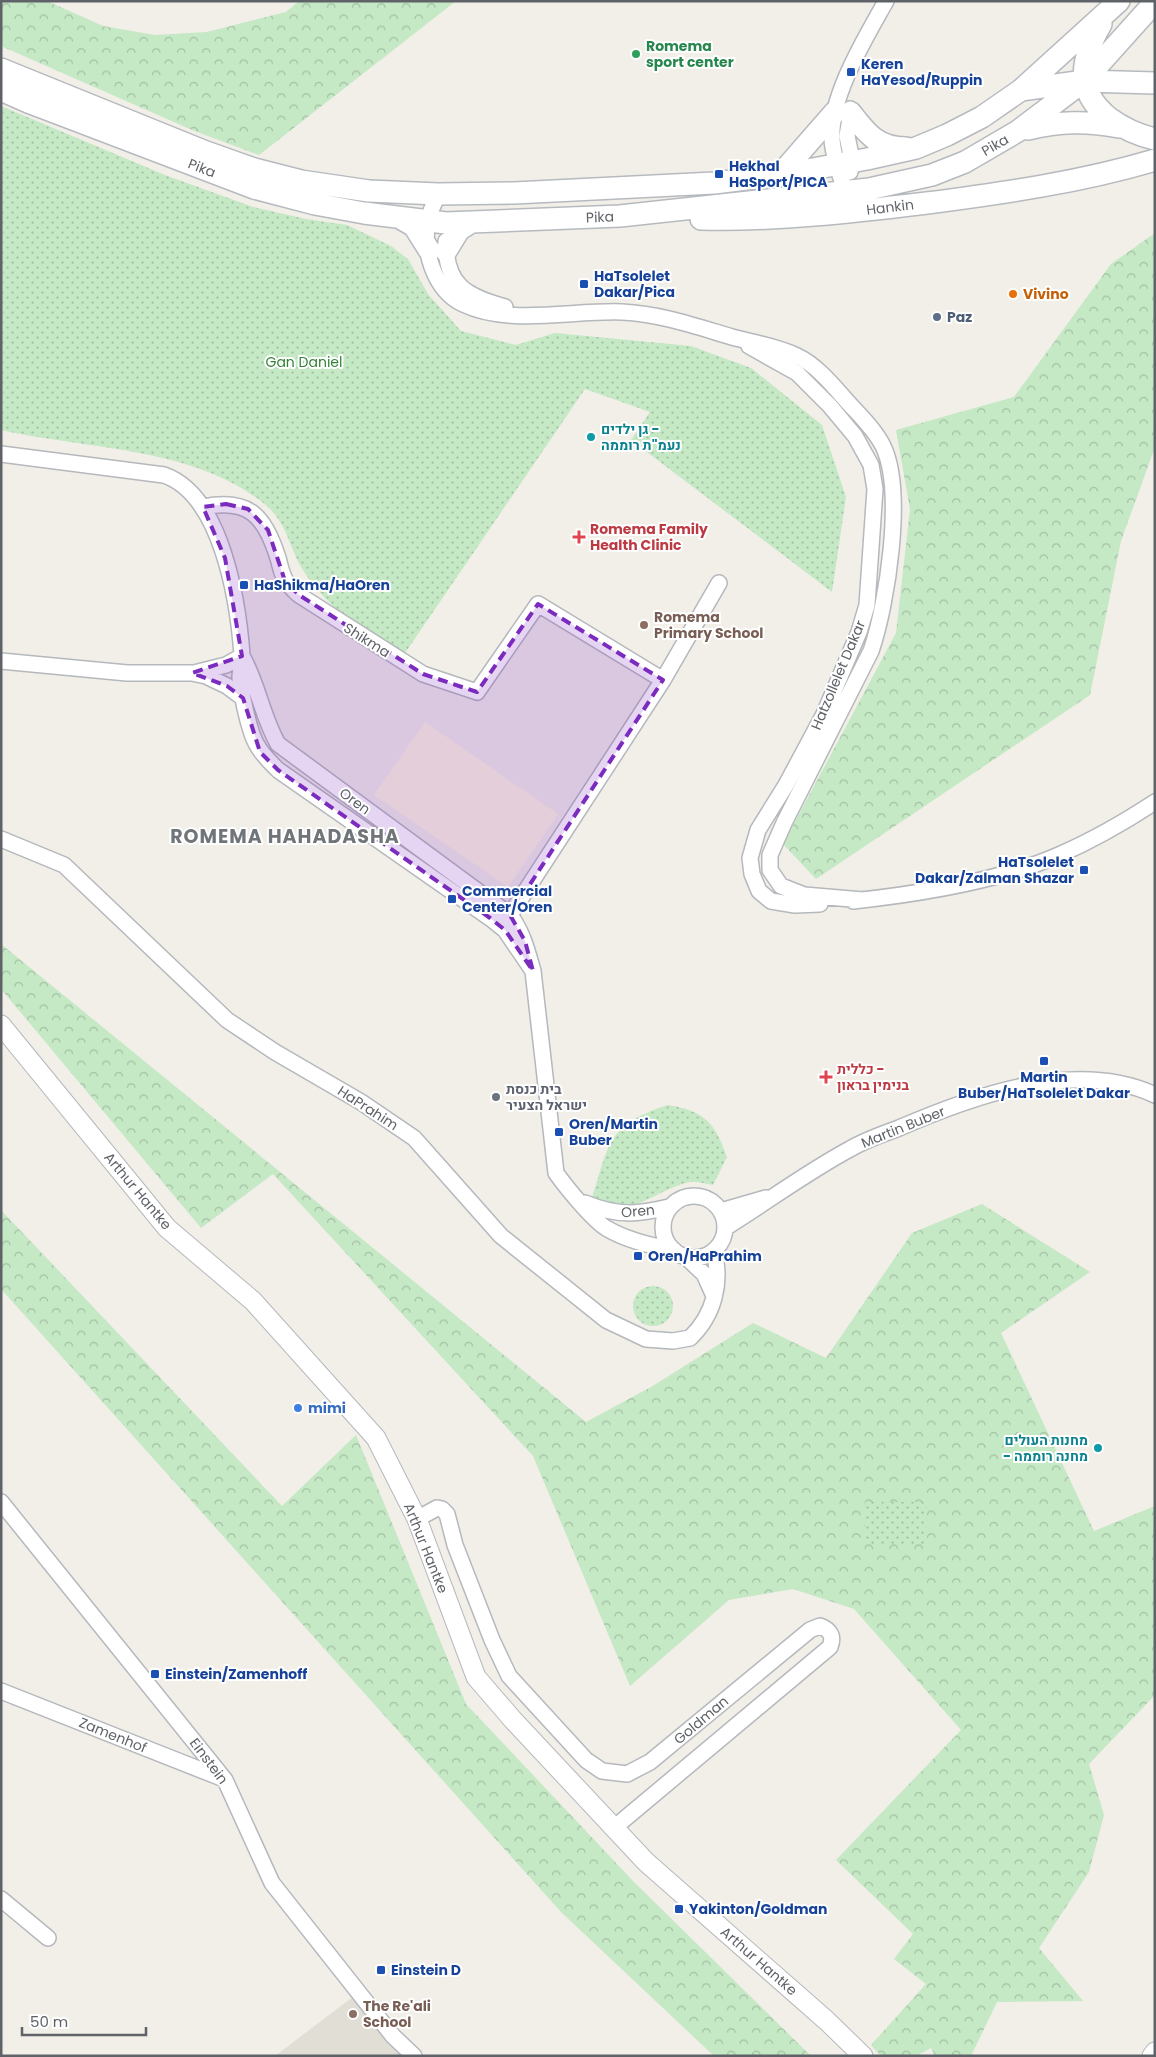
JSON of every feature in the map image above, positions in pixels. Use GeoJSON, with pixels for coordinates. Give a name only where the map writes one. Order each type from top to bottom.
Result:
{"type":"FeatureCollection","features":[{"type":"Feature","properties":{"kind":"main road","name":"Pika"},"geometry":{"type":"LineString","coordinates":[[1,90],[254,188],[315,204],[437,222],[470,223],[620,216],[884,186],[932,175],[965,162],[1018,131],[1084,81],[1155,2]]}},
{"type":"Feature","properties":{"kind":"main road","name":"Pika"},"geometry":{"type":"LineString","coordinates":[[1,69],[254,169],[300,181],[369,191],[438,194],[514,193],[714,183],[780,175],[916,148],[948,135],[982,117],[1021,90],[1114,5]]}},
{"type":"Feature","properties":{"kind":"main road"},"geometry":{"type":"LineString","coordinates":[[1114,5],[1088,47],[1084,81],[1090,98],[1101,111],[1122,128]]}},
{"type":"Feature","properties":{"kind":"main road"},"geometry":{"type":"LineString","coordinates":[[1021,90],[1084,81],[1155,83]]}},
{"type":"Feature","properties":{"kind":"main road"},"geometry":{"type":"LineString","coordinates":[[780,175],[843,112],[881,144],[916,148]]}},
{"type":"Feature","properties":{"kind":"main road"},"geometry":{"type":"LineString","coordinates":[[1018,131],[1051,123],[1096,122],[1155,139]]}},
{"type":"Feature","properties":{"kind":"main road","name":"Hankin"},"geometry":{"type":"LineString","coordinates":[[620,216],[729,220],[814,217],[1003,193],[1127,168],[1155,160]]}},
{"type":"Feature","properties":{"kind":"main road"},"geometry":{"type":"LineString","coordinates":[[400,218],[414,226],[437,251],[459,230],[470,223]]}},
{"type":"Feature","properties":{"kind":"street"},"geometry":{"type":"LineString","coordinates":[[845,191],[844,162],[847,136],[842,92],[859,46],[886,1]]}},
{"type":"Feature","properties":{"kind":"street","name":"Hatzollelet Dakar"},"geometry":{"type":"LineString","coordinates":[[438,194],[437,251],[447,263],[456,284],[471,295],[530,314],[622,312],[666,318],[733,337],[762,343],[799,356],[833,384],[883,446],[892,488],[891,542],[888,584],[879,628],[871,651],[784,823],[770,855],[770,870],[781,886],[804,895],[863,900]]}},
{"type":"Feature","properties":{"kind":"street","name":"Hatzollelet Dakar"},"geometry":{"type":"LineString","coordinates":[[733,337],[796,373],[855,436],[871,465],[876,490],[867,605],[859,632],[824,714],[786,785],[758,830],[750,858],[752,874],[758,891],[771,901],[795,904],[822,904],[944,888],[1014,871],[1061,854],[1155,802]]}},
{"type":"Feature","properties":{"kind":"street"},"geometry":{"type":"LineString","coordinates":[[1,454],[164,475],[177,480],[186,487],[203,507],[225,558],[231,582],[242,656],[226,665],[192,673],[126,674],[1,661]]}},
{"type":"Feature","properties":{"kind":"street","name":"Shikma"},"geometry":{"type":"LineString","coordinates":[[203,507],[226,504],[248,508],[262,520],[268,530],[285,581],[299,595],[423,674],[477,692],[538,604],[663,680]]}},
{"type":"Feature","properties":{"kind":"street"},"geometry":{"type":"LineString","coordinates":[[490,918],[510,915],[663,680],[719,583]]}},
{"type":"Feature","properties":{"kind":"street","name":"Oren"},"geometry":{"type":"LineString","coordinates":[[242,656],[240,676],[243,698],[252,735],[260,752],[278,770],[505,930],[533,971]]}},
{"type":"Feature","properties":{"kind":"street","name":"Oren"},"geometry":{"type":"LineString","coordinates":[[242,656],[253,675],[270,730],[278,744],[510,915],[525,942],[533,971],[556,1173],[579,1201],[606,1228],[644,1244],[680,1254]]}},
{"type":"Feature","properties":{"kind":"street"},"geometry":{"type":"LineString","coordinates":[[192,673],[223,683],[243,698]]}},
{"type":"Feature","properties":{"kind":"street","name":"HaPrahim"},"geometry":{"type":"LineString","coordinates":[[1,839],[64,865],[227,1020],[275,1052],[361,1102],[414,1138],[501,1236],[606,1320],[646,1339],[683,1341],[690,1338],[712,1309],[718,1273],[714,1251]]}},
{"type":"Feature","properties":{"kind":"street","name":"Arthur Hantke"},"geometry":{"type":"LineString","coordinates":[[1,1025],[167,1228],[252,1301],[376,1438],[417,1519],[476,1677],[513,1720],[646,1862],[827,2021],[863,2056]]}},
{"type":"Feature","properties":{"kind":"street","name":"Martin Buber"},"geometry":{"type":"LineString","coordinates":[[726,1228],[851,1148],[925,1117],[999,1092],[1043,1082],[1077,1081],[1126,1085],[1155,1095]]}},
{"type":"Feature","properties":{"kind":"street","name":"Martin Buber"},"geometry":{"type":"LineString","coordinates":[[721,1211],[779,1194]]}},
{"type":"Feature","properties":{"kind":"street"},"geometry":{"type":"LineString","coordinates":[[680,1254],[700,1258],[714,1251],[720,1245],[726,1228],[721,1211],[708,1199],[693,1196],[680,1199],[669,1207],[662,1226],[664,1236],[680,1254],[704,1274],[714,1296]]}},
{"type":"Feature","properties":{"kind":"street","name":"Oren"},"geometry":{"type":"LineString","coordinates":[[579,1201],[617,1214],[643,1214],[669,1207]]}},
{"type":"Feature","properties":{"kind":"street","name":"Einstein"},"geometry":{"type":"LineString","coordinates":[[1,1502],[225,1780],[272,1883],[394,2036],[414,2056]]}},
{"type":"Feature","properties":{"kind":"street","name":"Goldman"},"geometry":{"type":"LineString","coordinates":[[417,1519],[437,1508],[442,1509],[447,1514],[455,1545],[492,1640],[509,1676],[579,1753],[602,1771],[620,1774],[637,1770],[650,1762],[810,1630],[820,1626],[832,1636],[830,1647],[615,1827]]}},
{"type":"Feature","properties":{"kind":"street","name":"Zamenhof"},"geometry":{"type":"LineString","coordinates":[[1,1691],[225,1780]]}},
{"type":"Feature","properties":{"kind":"street"},"geometry":{"type":"LineString","coordinates":[[1,1899],[48,1938]]}},
{"type":"Feature","properties":{"kind":"street"},"geometry":{"type":"LineString","coordinates":[[1152,2056],[1155,2052]]}},
{"type":"Feature","properties":{"kind":"highlighted area"},"geometry":{"type":"Polygon","coordinates":[[[226,504],[248,509],[268,530],[285,581],[299,595],[423,674],[477,692],[538,604],[663,680],[510,915],[525,941],[533,971],[505,930],[490,918],[278,770],[260,752],[243,698],[227,686],[192,673],[242,656],[225,558],[203,507],[226,504]]]}},
{"type":"Feature","properties":{"kind":"shaded area"},"geometry":{"type":"Polygon","coordinates":[[[425,722],[558,814],[508,887],[374,795],[425,722]]]}},
{"type":"Feature","properties":{"kind":"shaded area","name":"The Re'ali School"},"geometry":{"type":"Polygon","coordinates":[[[358,1993],[411,2056],[275,2056],[358,1993]]]}},
{"type":"Feature","properties":{"kind":"green space"},"geometry":{"type":"Polygon","coordinates":[[[1,1],[47,1],[103,26],[155,35],[207,32],[286,12],[299,1],[456,1],[259,155],[192,130],[1,46],[1,1]]]}},
{"type":"Feature","properties":{"kind":"green space","name":"Gan Daniel"},"geometry":{"type":"Polygon","coordinates":[[[1,106],[165,175],[253,207],[306,219],[347,225],[391,246],[408,259],[428,294],[461,331],[516,345],[555,333],[691,346],[751,368],[822,425],[846,497],[832,592],[631,440],[650,412],[585,389],[403,656],[346,617],[322,594],[301,567],[274,513],[240,487],[209,472],[175,461],[140,453],[1,430],[1,106]]]}},
{"type":"Feature","properties":{"kind":"green space"},"geometry":{"type":"Polygon","coordinates":[[[1155,233],[1155,447],[1121,541],[1090,695],[816,879],[783,844],[896,633],[910,509],[896,430],[1014,397],[1111,264],[1155,233]]]}},
{"type":"Feature","properties":{"kind":"green space"},"geometry":{"type":"Polygon","coordinates":[[[1,944],[586,1422],[651,1387],[753,1323],[826,1358],[912,1233],[982,1204],[1090,1272],[1001,1333],[1094,1531],[1155,1506],[1155,1695],[1089,1764],[1104,1815],[1089,1872],[1039,1948],[1083,2001],[997,2002],[971,2056],[935,2056],[931,2048],[916,2056],[881,2056],[871,2045],[926,1984],[894,1959],[913,1934],[836,1860],[961,1730],[854,1609],[793,1589],[729,1600],[630,1686],[533,1456],[273,1174],[201,1228],[1,989],[1,944]]]}},
{"type":"Feature","properties":{"kind":"green space"},"geometry":{"type":"Polygon","coordinates":[[[668,1105],[700,1115],[707,1120],[718,1135],[727,1157],[713,1185],[690,1182],[631,1205],[606,1204],[592,1198],[608,1149],[622,1128],[648,1112],[668,1105]]]}},
{"type":"Feature","properties":{"kind":"green space"},"geometry":{"type":"Polygon","coordinates":[[[1,1210],[282,1506],[356,1435],[466,1704],[634,1882],[811,2056],[714,2056],[561,1912],[1,1289],[1,1210]]]}},
{"type":"Feature","properties":{"kind":"green space"},"geometry":{"type":"Polygon","coordinates":[[[653,1286],[664,1289],[670,1295],[673,1306],[670,1317],[664,1323],[653,1326],[642,1323],[636,1317],[633,1306],[636,1295],[642,1289],[653,1286]]]}},
{"type":"Feature","properties":{"kind":"green space"},"geometry":{"type":"Polygon","coordinates":[[[865,1502],[927,1502],[926,1544],[865,1544],[865,1502]]]}},
{"type":"Feature","properties":{"kind":"place","name":"Romema sport center"},"geometry":{"type":"Point","coordinates":[636,54]}},
{"type":"Feature","properties":{"kind":"place","name":"Keren HaYesod/Ruppin"},"geometry":{"type":"Point","coordinates":[851,72]}},
{"type":"Feature","properties":{"kind":"place","name":"Hekhal HaSport/PICA"},"geometry":{"type":"Point","coordinates":[719,174]}},
{"type":"Feature","properties":{"kind":"place","name":"HaTsolelet Dakar/Pica"},"geometry":{"type":"Point","coordinates":[584,284]}},
{"type":"Feature","properties":{"kind":"place","name":"Vivino"},"geometry":{"type":"Point","coordinates":[1013,294]}},
{"type":"Feature","properties":{"kind":"place","name":"Paz"},"geometry":{"type":"Point","coordinates":[937,317]}},
{"type":"Feature","properties":{"kind":"place","name":"גן ילדים - נעמ\"ת רוממה"},"geometry":{"type":"Point","coordinates":[591,437]}},
{"type":"Feature","properties":{"kind":"place","name":"Romema Family Health Clinic"},"geometry":{"type":"Point","coordinates":[579,537]}},
{"type":"Feature","properties":{"kind":"place","name":"HaShikma/HaOren"},"geometry":{"type":"Point","coordinates":[244,585]}},
{"type":"Feature","properties":{"kind":"place","name":"Romema Primary School"},"geometry":{"type":"Point","coordinates":[644,625]}},
{"type":"Feature","properties":{"kind":"place","name":"HaTsolelet Dakar/Zalman Shazar"},"geometry":{"type":"Point","coordinates":[1084,870]}},
{"type":"Feature","properties":{"kind":"place","name":"Commercial Center/Oren"},"geometry":{"type":"Point","coordinates":[452,899]}},
{"type":"Feature","properties":{"kind":"place","name":"Martin Buber/HaTsolelet Dakar"},"geometry":{"type":"Point","coordinates":[1044,1061]}},
{"type":"Feature","properties":{"kind":"place","name":"כללית - בנימין בראון"},"geometry":{"type":"Point","coordinates":[826,1077]}},
{"type":"Feature","properties":{"kind":"place","name":"בית כנסת ישראל הצעיר"},"geometry":{"type":"Point","coordinates":[496,1097]}},
{"type":"Feature","properties":{"kind":"place","name":"Oren/Martin Buber"},"geometry":{"type":"Point","coordinates":[559,1132]}},
{"type":"Feature","properties":{"kind":"place","name":"Oren/HaPrahim"},"geometry":{"type":"Point","coordinates":[638,1256]}},
{"type":"Feature","properties":{"kind":"place","name":"mimi"},"geometry":{"type":"Point","coordinates":[298,1408]}},
{"type":"Feature","properties":{"kind":"place","name":"מחנות העולים - מחנה רוממה"},"geometry":{"type":"Point","coordinates":[1098,1448]}},
{"type":"Feature","properties":{"kind":"place","name":"Einstein/Zamenhoff"},"geometry":{"type":"Point","coordinates":[155,1674]}},
{"type":"Feature","properties":{"kind":"place","name":"Yakinton/Goldman"},"geometry":{"type":"Point","coordinates":[679,1909]}},
{"type":"Feature","properties":{"kind":"place","name":"Einstein D"},"geometry":{"type":"Point","coordinates":[381,1970]}},
{"type":"Feature","properties":{"kind":"place","name":"The Re'ali School"},"geometry":{"type":"Point","coordinates":[353,2014]}},
{"type":"Feature","properties":{"kind":"district","name":"ROMEMA HAHADASHA"},"geometry":{"type":"Point","coordinates":[285,836]}}]}
